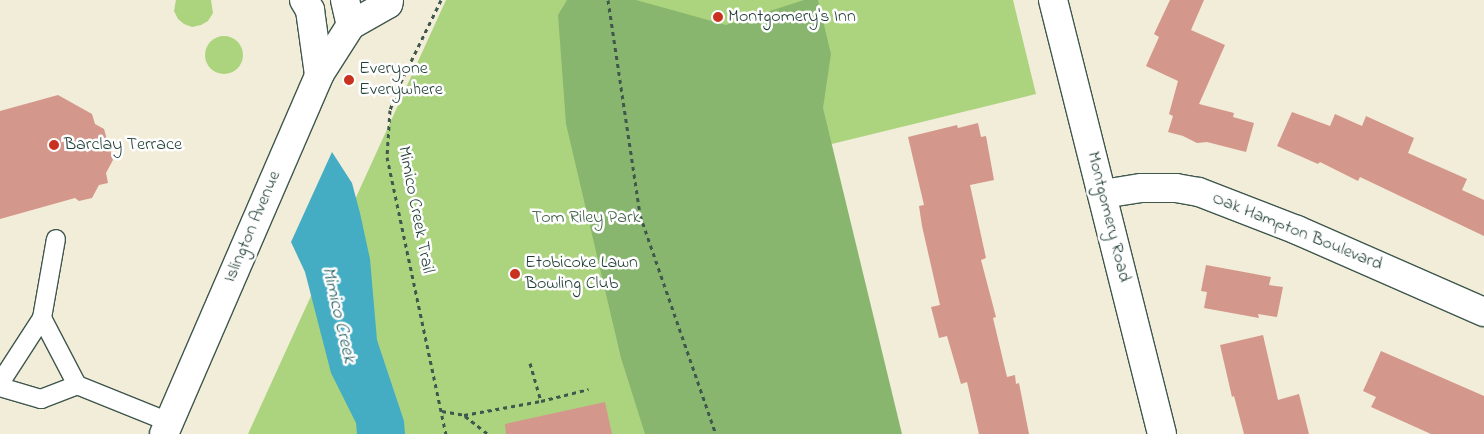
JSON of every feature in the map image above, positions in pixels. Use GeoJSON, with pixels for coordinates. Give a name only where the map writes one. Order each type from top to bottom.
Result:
{"type":"FeatureCollection","features":[{"type":"Feature","properties":{"kind":"street"},"geometry":{"type":"LineString","coordinates":[[304,0],[310,10],[319,75]]}},
{"type":"Feature","properties":{"kind":"street","name":"Islington Avenue"},"geometry":{"type":"LineString","coordinates":[[167,428],[348,12],[388,4],[389,0]]}},
{"type":"Feature","properties":{"kind":"street","name":"Montgomery Road"},"geometry":{"type":"LineString","coordinates":[[1053,0],[1162,434]]}},
{"type":"Feature","properties":{"kind":"street","name":"Oak Hampton Boulevard"},"geometry":{"type":"LineString","coordinates":[[1103,194],[1142,188],[1176,188],[1199,192],[1288,226],[1484,312]]}},
{"type":"Feature","properties":{"kind":"lane"},"geometry":{"type":"LineString","coordinates":[[0,383],[42,318],[56,239]]}},
{"type":"Feature","properties":{"kind":"lane"},"geometry":{"type":"LineString","coordinates":[[42,318],[77,385],[167,428]]}},
{"type":"Feature","properties":{"kind":"lane"},"geometry":{"type":"LineString","coordinates":[[0,387],[41,399],[77,385]]}},
{"type":"Feature","properties":{"kind":"path","name":"Mimico Creek Trail"},"geometry":{"type":"LineString","coordinates":[[441,0],[397,90],[390,110],[387,157],[446,434]]}},
{"type":"Feature","properties":{"kind":"path"},"geometry":{"type":"LineString","coordinates":[[608,0],[640,215],[716,434]]}},
{"type":"Feature","properties":{"kind":"path"},"geometry":{"type":"LineString","coordinates":[[530,364],[541,401]]}},
{"type":"Feature","properties":{"kind":"path"},"geometry":{"type":"LineString","coordinates":[[442,411],[464,415],[541,401],[589,389]]}},
{"type":"Feature","properties":{"kind":"path"},"geometry":{"type":"LineString","coordinates":[[464,415],[488,434]]}},
{"type":"Feature","properties":{"kind":"green space"},"geometry":{"type":"Polygon","coordinates":[[[176,0],[211,0],[213,13],[208,21],[192,27],[178,19],[174,11],[176,0]]]}},
{"type":"Feature","properties":{"kind":"green space","name":"Tom Riley Park"},"geometry":{"type":"Polygon","coordinates":[[[446,0],[1013,0],[1036,94],[795,153],[846,434],[248,434],[446,0]]]}},
{"type":"Feature","properties":{"kind":"green space"},"geometry":{"type":"Polygon","coordinates":[[[567,0],[636,0],[726,25],[804,0],[818,0],[831,54],[823,108],[902,434],[645,434],[621,358],[566,124],[558,15],[567,0]]]}},
{"type":"Feature","properties":{"kind":"green space"},"geometry":{"type":"Polygon","coordinates":[[[224,36],[238,41],[243,55],[238,69],[224,74],[210,69],[205,55],[210,41],[224,36]]]}},
{"type":"Feature","properties":{"kind":"water","name":"Mimico Creek"},"geometry":{"type":"Polygon","coordinates":[[[332,152],[352,183],[360,213],[370,259],[377,340],[404,421],[405,434],[357,434],[356,423],[331,373],[305,272],[291,242],[332,152]]]}},
{"type":"Feature","properties":{"kind":"building"},"geometry":{"type":"Polygon","coordinates":[[[1170,0],[1204,0],[1191,30],[1225,45],[1199,104],[1234,113],[1233,117],[1254,123],[1246,152],[1207,142],[1197,143],[1183,136],[1168,132],[1173,116],[1169,114],[1178,81],[1146,66],[1159,37],[1154,34],[1170,0]]]}},
{"type":"Feature","properties":{"kind":"building","name":"Barclay Terrace"},"geometry":{"type":"Polygon","coordinates":[[[58,95],[92,114],[95,124],[104,129],[113,160],[106,173],[108,183],[99,185],[92,198],[79,201],[75,198],[0,219],[0,111],[58,95]]]}},
{"type":"Feature","properties":{"kind":"building"},"geometry":{"type":"Polygon","coordinates":[[[1292,112],[1330,126],[1335,114],[1362,126],[1366,116],[1414,138],[1408,153],[1467,179],[1462,190],[1484,200],[1484,236],[1360,177],[1358,181],[1320,162],[1318,164],[1277,146],[1292,112]]]}},
{"type":"Feature","properties":{"kind":"building"},"geometry":{"type":"Polygon","coordinates":[[[978,123],[981,137],[986,136],[994,180],[970,185],[986,258],[981,260],[996,317],[993,318],[1007,377],[1015,375],[1016,384],[1019,383],[1029,434],[979,434],[967,382],[961,384],[947,336],[939,338],[931,307],[940,305],[922,226],[919,206],[924,205],[908,137],[957,125],[958,128],[978,123]]]}},
{"type":"Feature","properties":{"kind":"building"},"geometry":{"type":"Polygon","coordinates":[[[1206,265],[1271,277],[1269,285],[1283,287],[1277,317],[1258,314],[1259,318],[1204,308],[1207,292],[1201,291],[1206,265]]]}},
{"type":"Feature","properties":{"kind":"building"},"geometry":{"type":"Polygon","coordinates":[[[1263,335],[1278,400],[1299,394],[1309,434],[1244,434],[1234,396],[1232,397],[1220,345],[1263,335]]]}},
{"type":"Feature","properties":{"kind":"building"},"geometry":{"type":"Polygon","coordinates":[[[1381,351],[1484,396],[1484,434],[1431,434],[1371,407],[1376,397],[1363,391],[1381,351]]]}},
{"type":"Feature","properties":{"kind":"building"},"geometry":{"type":"Polygon","coordinates":[[[605,402],[612,434],[506,434],[505,424],[605,402]]]}},
{"type":"Feature","properties":{"kind":"place","name":"Montgomery's Inn"},"geometry":{"type":"Point","coordinates":[718,17]}},
{"type":"Feature","properties":{"kind":"place","name":"Everyone Everywhere"},"geometry":{"type":"Point","coordinates":[349,80]}},
{"type":"Feature","properties":{"kind":"place","name":"Barclay Terrace"},"geometry":{"type":"Point","coordinates":[54,145]}},
{"type":"Feature","properties":{"kind":"place","name":"Etobicoke Lawn Bowling Club"},"geometry":{"type":"Point","coordinates":[515,274]}}]}
